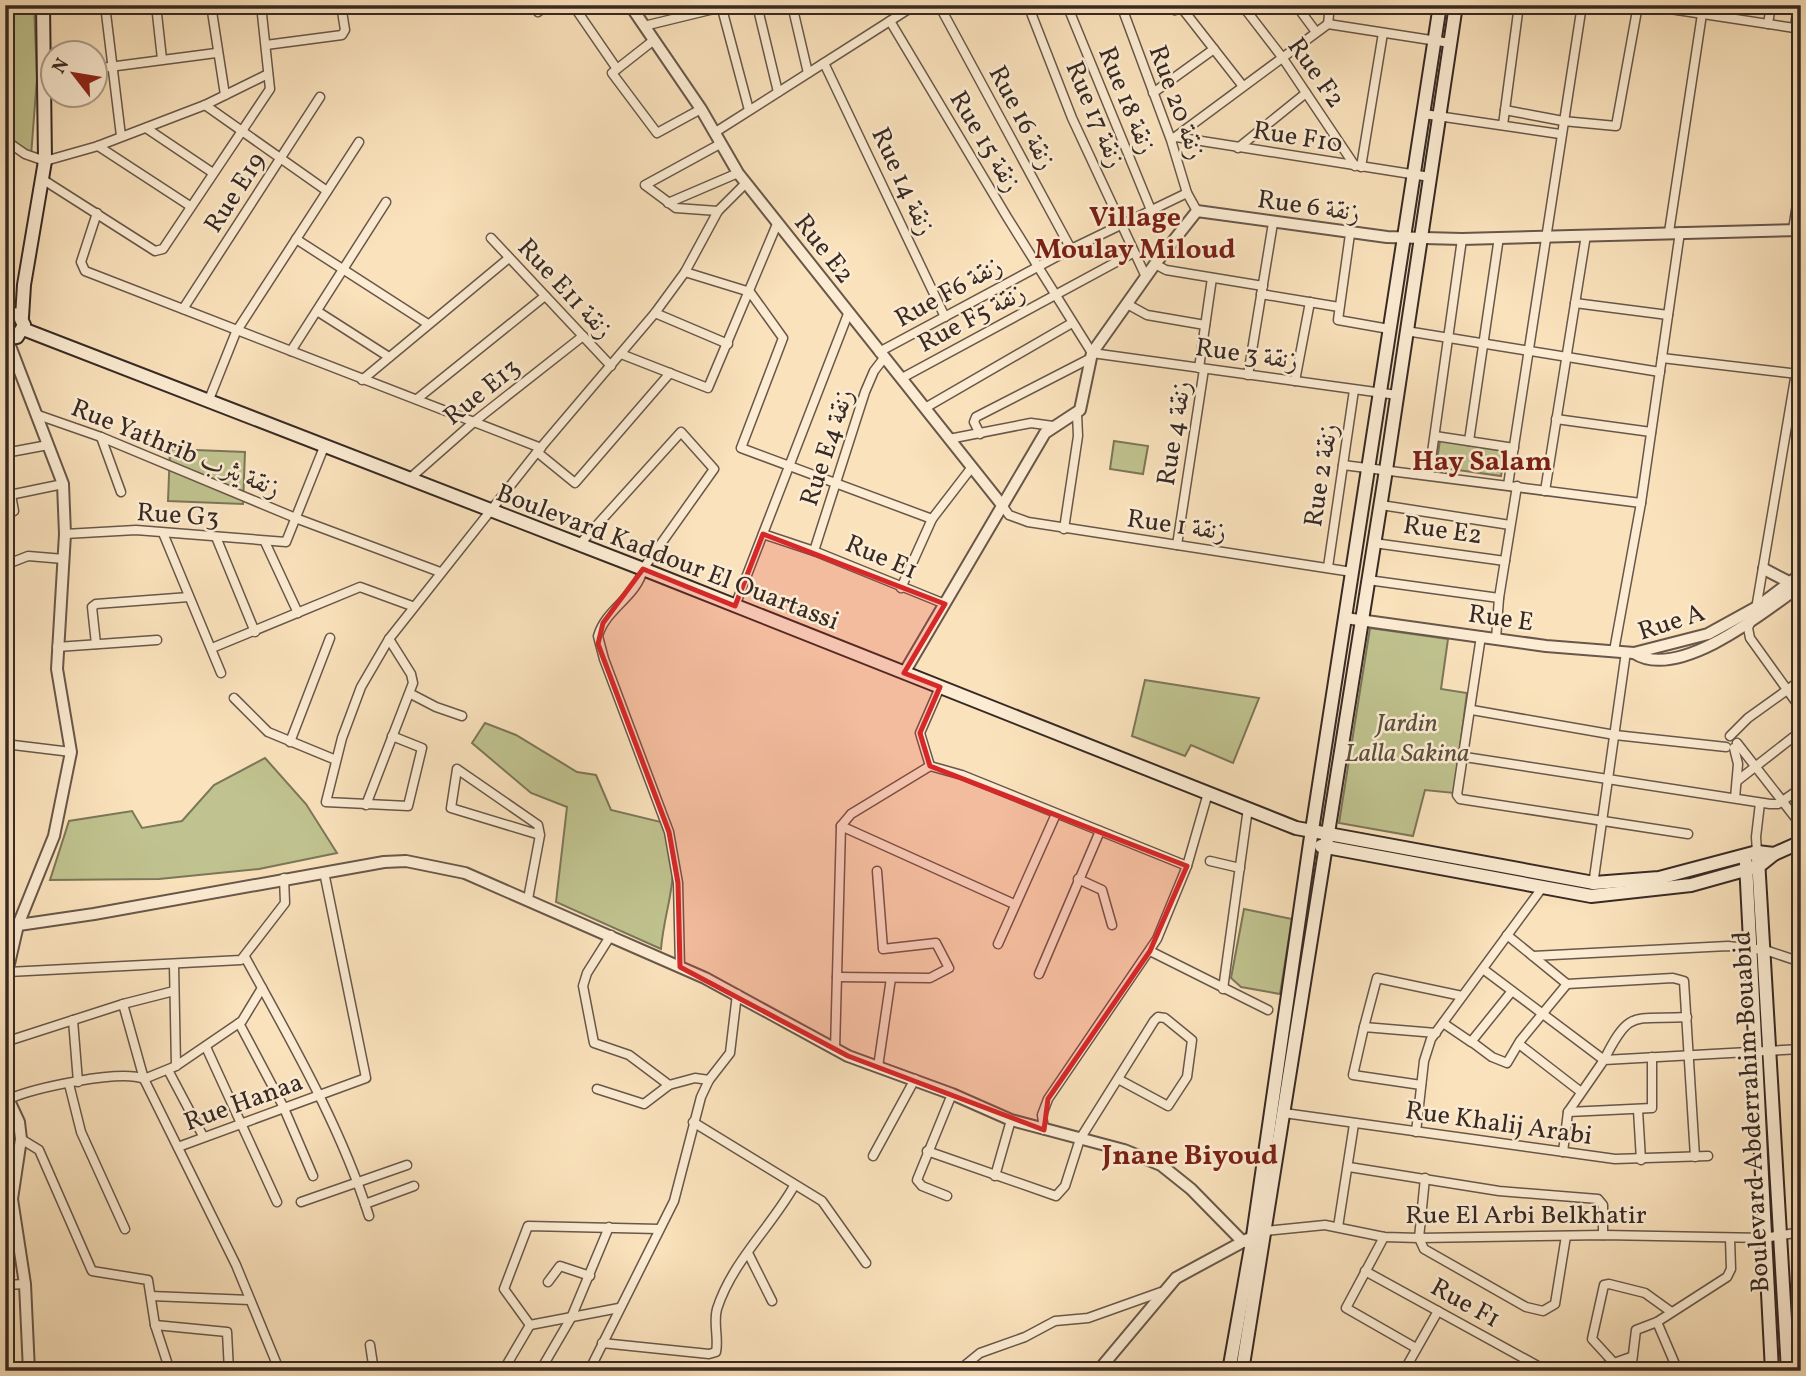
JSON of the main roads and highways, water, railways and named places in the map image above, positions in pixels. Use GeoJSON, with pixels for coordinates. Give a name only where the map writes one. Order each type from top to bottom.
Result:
{"type":"FeatureCollection","features":[{"type":"Feature","properties":{"kind":"main road"},"geometry":{"type":"LineString","coordinates":[[43,5],[45,38]]}},
{"type":"Feature","properties":{"kind":"main road"},"geometry":{"type":"LineString","coordinates":[[1229,1371],[1440,5]]}},
{"type":"Feature","properties":{"kind":"main road"},"geometry":{"type":"LineString","coordinates":[[1242,1371],[1330,833],[1456,5]]}},
{"type":"Feature","properties":{"kind":"main road"},"geometry":{"type":"LineString","coordinates":[[6,338],[17,337],[22,323],[24,285],[45,161],[47,108]]}},
{"type":"Feature","properties":{"kind":"main road"},"geometry":{"type":"LineString","coordinates":[[7,312],[24,285]]}},
{"type":"Feature","properties":{"kind":"main road","name":"Boulevard Kaddour El Ouartassi"},"geometry":{"type":"LineString","coordinates":[[7,312],[22,323],[208,402],[643,569],[1296,828]]}},
{"type":"Feature","properties":{"kind":"main road"},"geometry":{"type":"LineString","coordinates":[[1296,828],[1416,850],[1593,889],[1659,878],[1752,854],[1774,854]]}},
{"type":"Feature","properties":{"kind":"main road"},"geometry":{"type":"LineString","coordinates":[[1296,828],[1310,843],[1327,848],[1542,888],[1656,891],[1746,871],[1801,842]]}},
{"type":"Feature","properties":{"kind":"main road"},"geometry":{"type":"LineString","coordinates":[[1411,863],[1416,850]]}},
{"type":"Feature","properties":{"kind":"main road","name":"Boulevard Abderrahim Bouabid"},"geometry":{"type":"LineString","coordinates":[[1752,854],[1759,866],[1789,1371]]}},
{"type":"Feature","properties":{"kind":"main road","name":"Boulevard Abderrahim Bouabid"},"geometry":{"type":"LineString","coordinates":[[1752,854],[1746,871],[1772,1371]]}},
{"type":"Feature","properties":{"kind":"district","name":"Village Moulay Miloud"},"geometry":{"type":"Point","coordinates":[1135,232]}},
{"type":"Feature","properties":{"kind":"district","name":"Hay Salam"},"geometry":{"type":"Point","coordinates":[1482,460]}},
{"type":"Feature","properties":{"kind":"district","name":"Jnane Biyoud"},"geometry":{"type":"Point","coordinates":[1190,1154]}},
{"type":"Feature","properties":{"kind":"park label","name":"Jardin Lalla Sakina"},"geometry":{"type":"Point","coordinates":[1407,737]}}]}
